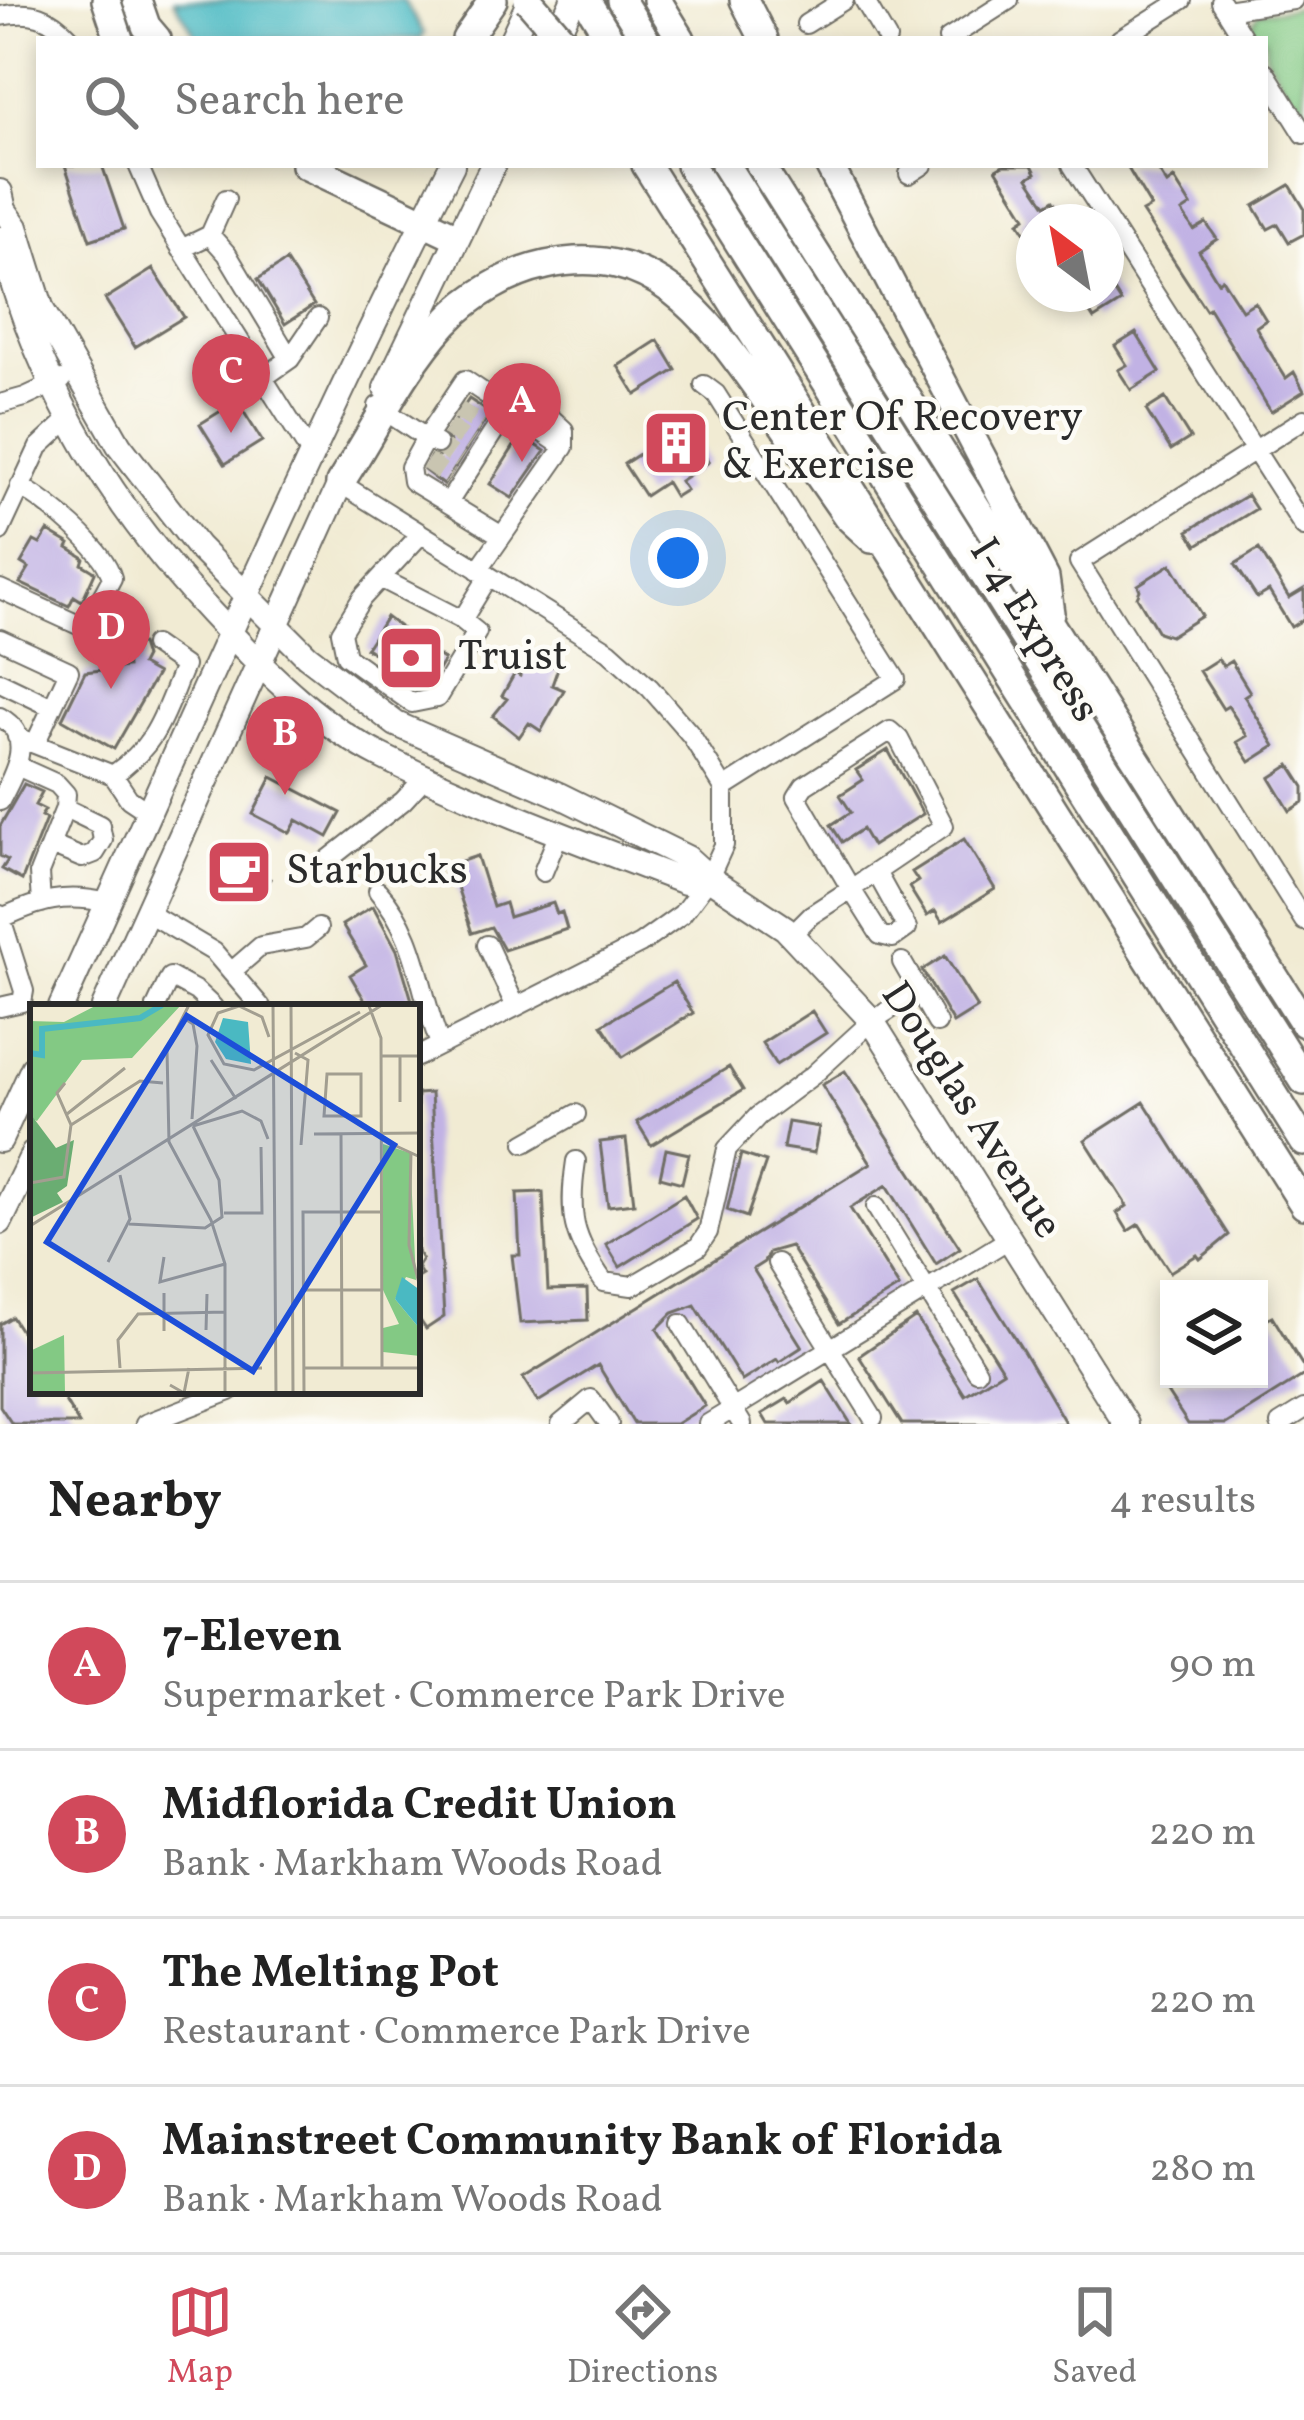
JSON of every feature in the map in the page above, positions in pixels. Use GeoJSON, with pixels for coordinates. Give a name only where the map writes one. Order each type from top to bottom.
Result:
{"type":"FeatureCollection","features":[{"type":"Feature","properties":{"kind":"highway"},"geometry":{"type":"LineString","coordinates":[[106,0],[118,36]]}},
{"type":"Feature","properties":{"kind":"highway"},"geometry":{"type":"LineString","coordinates":[[136,0],[154,36]]}},
{"type":"Feature","properties":{"kind":"highway"},"geometry":{"type":"LineString","coordinates":[[468,36],[493,0]]}},
{"type":"Feature","properties":{"kind":"highway"},"geometry":{"type":"LineString","coordinates":[[529,0],[559,36]]}},
{"type":"Feature","properties":{"kind":"highway"},"geometry":{"type":"LineString","coordinates":[[542,0],[560,36]]}},
{"type":"Feature","properties":{"kind":"highway"},"geometry":{"type":"LineString","coordinates":[[621,0],[643,36]]}},
{"type":"Feature","properties":{"kind":"highway"},"geometry":{"type":"LineString","coordinates":[[657,0],[679,36]]}},
{"type":"Feature","properties":{"kind":"highway"},"geometry":{"type":"LineString","coordinates":[[744,0],[762,36]]}},
{"type":"Feature","properties":{"kind":"highway"},"geometry":{"type":"LineString","coordinates":[[311,168],[455,236]]}},
{"type":"Feature","properties":{"kind":"highway"},"geometry":{"type":"LineString","coordinates":[[648,168],[1304,1204]]}},
{"type":"Feature","properties":{"kind":"highway","name":"I-4 Express"},"geometry":{"type":"LineString","coordinates":[[692,168],[1304,1142]]}},
{"type":"Feature","properties":{"kind":"highway","name":"I-4 Express"},"geometry":{"type":"LineString","coordinates":[[727,168],[1304,1081]]}},
{"type":"Feature","properties":{"kind":"highway"},"geometry":{"type":"LineString","coordinates":[[762,168],[982,522],[1304,1023]]}},
{"type":"Feature","properties":{"kind":"highway"},"geometry":{"type":"LineString","coordinates":[[831,168],[1045,578],[1051,623]]}},
{"type":"Feature","properties":{"kind":"highway"},"geometry":{"type":"LineString","coordinates":[[340,483],[382,409],[442,326],[483,292],[515,274],[561,262],[589,261],[630,268],[668,285],[710,323],[847,515],[901,565]]}},
{"type":"Feature","properties":{"kind":"main road"},"geometry":{"type":"LineString","coordinates":[[513,36],[529,0]]}},
{"type":"Feature","properties":{"kind":"main road"},"geometry":{"type":"LineString","coordinates":[[562,36],[573,0]]}},
{"type":"Feature","properties":{"kind":"main road"},"geometry":{"type":"LineString","coordinates":[[62,1004],[244,595],[450,168]]}},
{"type":"Feature","properties":{"kind":"main road"},"geometry":{"type":"LineString","coordinates":[[382,409],[455,236],[491,168]]}},
{"type":"Feature","properties":{"kind":"main road","name":"Douglas Avenue"},"geometry":{"type":"LineString","coordinates":[[1,209],[16,226],[42,310],[119,445],[198,547],[273,626],[396,724],[687,858],[791,935],[872,1021],[1126,1424]]}},
{"type":"Feature","properties":{"kind":"main road"},"geometry":{"type":"LineString","coordinates":[[0,239],[20,309],[51,386],[92,462],[168,568],[258,663],[361,744],[490,807],[685,882],[709,878]]}},
{"type":"Feature","properties":{"kind":"main road"},"geometry":{"type":"LineString","coordinates":[[105,1004],[340,483]]}},
{"type":"Feature","properties":{"kind":"main road"},"geometry":{"type":"LineString","coordinates":[[0,1141],[30,1075]]}},
{"type":"Feature","properties":{"kind":"main road"},"geometry":{"type":"LineString","coordinates":[[0,1222],[30,1160]]}},
{"type":"Feature","properties":{"kind":"street"},"geometry":{"type":"LineString","coordinates":[[806,24],[844,0]]}},
{"type":"Feature","properties":{"kind":"street"},"geometry":{"type":"LineString","coordinates":[[864,0],[885,36]]}},
{"type":"Feature","properties":{"kind":"street"},"geometry":{"type":"LineString","coordinates":[[953,36],[1009,0]]}},
{"type":"Feature","properties":{"kind":"street"},"geometry":{"type":"LineString","coordinates":[[1125,36],[1182,0]]}},
{"type":"Feature","properties":{"kind":"street"},"geometry":{"type":"LineString","coordinates":[[1242,36],[1223,5],[1293,0]]}},
{"type":"Feature","properties":{"kind":"street"},"geometry":{"type":"LineString","coordinates":[[0,16],[47,17],[68,36]]}},
{"type":"Feature","properties":{"kind":"street"},"geometry":{"type":"LineString","coordinates":[[1268,77],[1304,134]]}},
{"type":"Feature","properties":{"kind":"street"},"geometry":{"type":"LineString","coordinates":[[139,168],[181,249],[310,454]]}},
{"type":"Feature","properties":{"kind":"street"},"geometry":{"type":"LineString","coordinates":[[1074,168],[1304,527]]}},
{"type":"Feature","properties":{"kind":"street"},"geometry":{"type":"LineString","coordinates":[[181,249],[210,235],[226,199]]}},
{"type":"Feature","properties":{"kind":"street"},"geometry":{"type":"LineString","coordinates":[[210,235],[227,254],[290,359]]}},
{"type":"Feature","properties":{"kind":"street"},"geometry":{"type":"LineString","coordinates":[[262,378],[290,359],[318,318]]}},
{"type":"Feature","properties":{"kind":"street"},"geometry":{"type":"LineString","coordinates":[[0,404],[77,372]]}},
{"type":"Feature","properties":{"kind":"street"},"geometry":{"type":"LineString","coordinates":[[502,536],[412,481],[410,467],[438,432],[466,380],[508,402],[564,447]]}},
{"type":"Feature","properties":{"kind":"street"},"geometry":{"type":"LineString","coordinates":[[704,385],[716,394],[896,680],[724,788]]}},
{"type":"Feature","properties":{"kind":"street"},"geometry":{"type":"LineString","coordinates":[[448,503],[465,463],[508,402]]}},
{"type":"Feature","properties":{"kind":"street"},"geometry":{"type":"LineString","coordinates":[[382,409],[438,432]]}},
{"type":"Feature","properties":{"kind":"street"},"geometry":{"type":"LineString","coordinates":[[421,534],[362,598],[341,632],[346,656],[412,703],[437,698],[470,626],[483,573],[502,536],[564,447],[564,430],[550,417]]}},
{"type":"Feature","properties":{"kind":"street"},"geometry":{"type":"LineString","coordinates":[[1303,915],[1079,562],[1304,419]]}},
{"type":"Feature","properties":{"kind":"street"},"geometry":{"type":"LineString","coordinates":[[0,531],[38,447],[68,420]]}},
{"type":"Feature","properties":{"kind":"street"},"geometry":{"type":"LineString","coordinates":[[340,483],[609,651],[691,735],[724,788],[724,845],[709,878],[682,914],[640,944],[602,951],[420,1055]]}},
{"type":"Feature","properties":{"kind":"street"},"geometry":{"type":"LineString","coordinates":[[0,589],[86,628],[112,578],[104,560],[50,505],[20,486]]}},
{"type":"Feature","properties":{"kind":"street"},"geometry":{"type":"LineString","coordinates":[[382,579],[470,626]]}},
{"type":"Feature","properties":{"kind":"street"},"geometry":{"type":"LineString","coordinates":[[0,640],[68,671],[52,707],[26,740],[0,801]]}},
{"type":"Feature","properties":{"kind":"street"},"geometry":{"type":"LineString","coordinates":[[113,775],[152,741],[184,666],[154,645]]}},
{"type":"Feature","properties":{"kind":"street"},"geometry":{"type":"LineString","coordinates":[[0,682],[52,707]]}},
{"type":"Feature","properties":{"kind":"street"},"geometry":{"type":"LineString","coordinates":[[0,717],[26,740],[113,775],[129,799],[150,813]]}},
{"type":"Feature","properties":{"kind":"street"},"geometry":{"type":"LineString","coordinates":[[791,935],[851,889],[875,872],[944,826],[895,732],[890,731],[798,792],[851,889],[880,935],[893,938],[908,924],[875,872]]}},
{"type":"Feature","properties":{"kind":"street"},"geometry":{"type":"LineString","coordinates":[[17,766],[57,784],[66,794],[65,808],[39,872],[41,903]]}},
{"type":"Feature","properties":{"kind":"street"},"geometry":{"type":"LineString","coordinates":[[314,871],[403,801],[427,775]]}},
{"type":"Feature","properties":{"kind":"street"},"geometry":{"type":"LineString","coordinates":[[51,845],[82,858],[95,853],[104,839],[100,825],[65,808]]}},
{"type":"Feature","properties":{"kind":"street"},"geometry":{"type":"LineString","coordinates":[[543,872],[559,833]]}},
{"type":"Feature","properties":{"kind":"street"},"geometry":{"type":"LineString","coordinates":[[378,891],[391,906],[419,964],[429,1017],[440,1044]]}},
{"type":"Feature","properties":{"kind":"street"},"geometry":{"type":"LineString","coordinates":[[0,1006],[22,1002],[24,992],[9,968],[0,918],[75,896],[109,903]]}},
{"type":"Feature","properties":{"kind":"street"},"geometry":{"type":"LineString","coordinates":[[148,913],[214,952],[258,1004]]}},
{"type":"Feature","properties":{"kind":"street"},"geometry":{"type":"LineString","coordinates":[[196,991],[262,946],[306,938],[318,928]]}},
{"type":"Feature","properties":{"kind":"street"},"geometry":{"type":"LineString","coordinates":[[487,945],[515,1005]]}},
{"type":"Feature","properties":{"kind":"street"},"geometry":{"type":"LineString","coordinates":[[902,962],[938,1023]]}},
{"type":"Feature","properties":{"kind":"street"},"geometry":{"type":"LineString","coordinates":[[158,1004],[170,977],[210,1004]]}},
{"type":"Feature","properties":{"kind":"street"},"geometry":{"type":"LineString","coordinates":[[576,1161],[570,1206],[573,1223],[604,1282],[632,1286],[698,1247],[708,1232],[728,1149],[758,1116],[813,1075],[872,1021],[918,992]]}},
{"type":"Feature","properties":{"kind":"street"},"geometry":{"type":"LineString","coordinates":[[525,1143],[576,1114]]}},
{"type":"Feature","properties":{"kind":"street"},"geometry":{"type":"LineString","coordinates":[[876,1207],[977,1371]]}},
{"type":"Feature","properties":{"kind":"street"},"geometry":{"type":"LineString","coordinates":[[708,1424],[738,1416],[829,1349],[1010,1239]]}},
{"type":"Feature","properties":{"kind":"street"},"geometry":{"type":"LineString","coordinates":[[777,1263],[873,1418]]}},
{"type":"Feature","properties":{"kind":"street"},"geometry":{"type":"LineString","coordinates":[[681,1324],[738,1416]]}},
{"type":"Feature","properties":{"kind":"street"},"geometry":{"type":"LineString","coordinates":[[145,1424],[222,1394]]}},
{"type":"Feature","properties":{"kind":"street"},"geometry":{"type":"LineString","coordinates":[[561,1424],[591,1400],[609,1424]]}},
{"type":"Feature","properties":{"kind":"street"},"geometry":{"type":"LineString","coordinates":[[1280,1424],[1304,1409]]}},
{"type":"Feature","properties":{"kind":"green space"},"geometry":{"type":"Polygon","coordinates":[[[1304,6],[1304,116],[1268,60],[1268,36],[1254,36],[1250,28],[1258,13],[1304,6]]]}},
{"type":"Feature","properties":{"kind":"water"},"geometry":{"type":"Polygon","coordinates":[[[174,0],[403,0],[424,33],[422,36],[196,36],[174,0]]]}},
{"type":"Feature","properties":{"kind":"building"},"geometry":{"type":"Polygon","coordinates":[[[66,168],[103,168],[124,229],[90,240],[66,168]]]}},
{"type":"Feature","properties":{"kind":"building"},"geometry":{"type":"Polygon","coordinates":[[[1034,168],[1036,173],[1028,178],[1045,204],[1018,204],[996,169],[1034,168]]]}},
{"type":"Feature","properties":{"kind":"building"},"geometry":{"type":"Polygon","coordinates":[[[1128,168],[1157,168],[1167,184],[1174,179],[1191,206],[1182,212],[1194,230],[1206,223],[1217,239],[1199,251],[1218,282],[1222,279],[1242,310],[1255,302],[1266,320],[1256,327],[1266,346],[1286,378],[1294,372],[1304,391],[1271,412],[1209,308],[1206,310],[1142,212],[1151,207],[1128,168]]]}},
{"type":"Feature","properties":{"kind":"building"},"geometry":{"type":"Polygon","coordinates":[[[1290,185],[1304,208],[1304,234],[1289,242],[1278,224],[1268,229],[1254,206],[1290,185]]]}},
{"type":"Feature","properties":{"kind":"building"},"geometry":{"type":"Polygon","coordinates":[[[286,261],[314,305],[285,324],[258,279],[286,261]]]}},
{"type":"Feature","properties":{"kind":"building"},"geometry":{"type":"Polygon","coordinates":[[[153,269],[184,317],[135,347],[105,299],[153,269]]]}},
{"type":"Feature","properties":{"kind":"building"},"geometry":{"type":"Polygon","coordinates":[[[1136,333],[1160,372],[1131,390],[1118,370],[1127,365],[1115,346],[1136,333]]]}},
{"type":"Feature","properties":{"kind":"building"},"geometry":{"type":"Polygon","coordinates":[[[658,340],[676,370],[636,395],[618,366],[658,340]]]}},
{"type":"Feature","properties":{"kind":"building"},"geometry":{"type":"Polygon","coordinates":[[[1165,398],[1190,438],[1171,450],[1146,410],[1165,398]]]}},
{"type":"Feature","properties":{"kind":"building"},"geometry":{"type":"Polygon","coordinates":[[[469,399],[490,413],[444,485],[424,470],[431,456],[448,451],[445,434],[469,399]]]}},
{"type":"Feature","properties":{"kind":"building"},"geometry":{"type":"Polygon","coordinates":[[[237,401],[262,441],[225,464],[200,424],[237,401]]]}},
{"type":"Feature","properties":{"kind":"building","name":"Center Of Recovery & Exercise"},"geometry":{"type":"Polygon","coordinates":[[[685,424],[709,462],[680,481],[686,490],[675,497],[666,482],[645,496],[624,464],[685,424]]]}},
{"type":"Feature","properties":{"kind":"building"},"geometry":{"type":"Polygon","coordinates":[[[521,435],[545,451],[512,498],[490,484],[521,435]]]}},
{"type":"Feature","properties":{"kind":"building"},"geometry":{"type":"Polygon","coordinates":[[[1247,495],[1256,509],[1197,545],[1188,531],[1247,495]]]}},
{"type":"Feature","properties":{"kind":"building"},"geometry":{"type":"Polygon","coordinates":[[[48,531],[70,544],[68,548],[84,558],[82,564],[95,572],[82,601],[74,596],[69,606],[20,583],[29,568],[21,563],[34,541],[40,544],[48,531]]]}},
{"type":"Feature","properties":{"kind":"building"},"geometry":{"type":"Polygon","coordinates":[[[1259,549],[1289,598],[1304,589],[1304,619],[1291,627],[1269,591],[1257,598],[1235,564],[1259,549]]]}},
{"type":"Feature","properties":{"kind":"building"},"geometry":{"type":"Polygon","coordinates":[[[1171,564],[1202,616],[1170,636],[1158,632],[1137,597],[1138,585],[1171,564]]]}},
{"type":"Feature","properties":{"kind":"building","name":"Truist"},"geometry":{"type":"Polygon","coordinates":[[[386,617],[444,660],[435,675],[418,663],[405,682],[393,673],[397,668],[366,648],[386,617]]]}},
{"type":"Feature","properties":{"kind":"building"},"geometry":{"type":"Polygon","coordinates":[[[141,644],[145,657],[141,665],[157,674],[114,749],[62,719],[85,672],[127,667],[125,645],[141,644]]]}},
{"type":"Feature","properties":{"kind":"building"},"geometry":{"type":"Polygon","coordinates":[[[529,656],[558,668],[552,685],[564,690],[541,731],[529,723],[519,737],[493,716],[529,656]]]}},
{"type":"Feature","properties":{"kind":"building"},"geometry":{"type":"Polygon","coordinates":[[[1218,659],[1223,666],[1231,661],[1250,692],[1244,696],[1275,746],[1250,762],[1237,742],[1247,736],[1199,671],[1218,659]]]}},
{"type":"Feature","properties":{"kind":"building"},"geometry":{"type":"Polygon","coordinates":[[[888,750],[923,814],[872,846],[862,829],[842,842],[831,825],[851,812],[840,795],[863,780],[856,770],[888,750]]]}},
{"type":"Feature","properties":{"kind":"building"},"geometry":{"type":"Polygon","coordinates":[[[1290,765],[1304,787],[1304,802],[1290,811],[1270,778],[1290,765]]]}},
{"type":"Feature","properties":{"kind":"building"},"geometry":{"type":"Polygon","coordinates":[[[272,777],[341,813],[328,837],[297,820],[290,833],[253,814],[272,777]]]}},
{"type":"Feature","properties":{"kind":"building"},"geometry":{"type":"Polygon","coordinates":[[[24,784],[42,792],[35,805],[45,810],[41,816],[46,819],[22,880],[2,869],[8,860],[0,856],[0,826],[24,784]]]}},
{"type":"Feature","properties":{"kind":"building"},"geometry":{"type":"Polygon","coordinates":[[[964,839],[995,889],[942,922],[935,911],[927,916],[909,887],[918,881],[912,872],[964,839]]]}},
{"type":"Feature","properties":{"kind":"building"},"geometry":{"type":"Polygon","coordinates":[[[477,856],[493,907],[505,903],[509,917],[553,903],[557,914],[562,912],[567,929],[504,950],[491,927],[472,933],[450,865],[477,856]]]}},
{"type":"Feature","properties":{"kind":"building","name":"Starbucks"},"geometry":{"type":"Polygon","coordinates":[[[230,860],[270,879],[263,893],[221,878],[230,860]]]}},
{"type":"Feature","properties":{"kind":"building"},"geometry":{"type":"Polygon","coordinates":[[[373,906],[397,950],[413,1004],[367,1004],[350,975],[366,965],[342,925],[373,906]]]}},
{"type":"Feature","properties":{"kind":"building"},"geometry":{"type":"Polygon","coordinates":[[[945,956],[977,1008],[953,1023],[922,970],[945,956]]]}},
{"type":"Feature","properties":{"kind":"building"},"geometry":{"type":"Polygon","coordinates":[[[674,982],[693,1013],[623,1057],[602,1025],[674,982]]]}},
{"type":"Feature","properties":{"kind":"building"},"geometry":{"type":"Polygon","coordinates":[[[812,1011],[826,1033],[776,1065],[762,1043],[812,1011]]]}},
{"type":"Feature","properties":{"kind":"building"},"geometry":{"type":"Polygon","coordinates":[[[729,1067],[743,1090],[651,1145],[637,1122],[729,1067]]]}},
{"type":"Feature","properties":{"kind":"building"},"geometry":{"type":"Polygon","coordinates":[[[845,1071],[960,1248],[936,1264],[887,1185],[850,1208],[899,1287],[839,1324],[790,1246],[769,1252],[753,1269],[802,1347],[779,1362],[742,1381],[695,1305],[673,1313],[657,1329],[705,1406],[676,1424],[634,1424],[598,1365],[538,1402],[523,1378],[871,1163],[822,1085],[845,1071]]]}},
{"type":"Feature","properties":{"kind":"building"},"geometry":{"type":"Polygon","coordinates":[[[431,1093],[444,1317],[426,1329],[420,1320],[420,1094],[431,1093]]]}},
{"type":"Feature","properties":{"kind":"building"},"geometry":{"type":"Polygon","coordinates":[[[1144,1102],[1229,1235],[1200,1259],[1197,1255],[1170,1272],[1139,1224],[1128,1231],[1117,1213],[1127,1206],[1085,1140],[1144,1102]]]}},
{"type":"Feature","properties":{"kind":"building"},"geometry":{"type":"Polygon","coordinates":[[[788,1122],[819,1127],[814,1153],[783,1148],[788,1122]]]}},
{"type":"Feature","properties":{"kind":"building"},"geometry":{"type":"Polygon","coordinates":[[[626,1139],[634,1203],[608,1206],[600,1142],[626,1139]]]}},
{"type":"Feature","properties":{"kind":"building"},"geometry":{"type":"Polygon","coordinates":[[[666,1149],[689,1154],[682,1183],[660,1177],[666,1149]]]}},
{"type":"Feature","properties":{"kind":"building"},"geometry":{"type":"Polygon","coordinates":[[[741,1154],[766,1162],[747,1217],[727,1210],[741,1154]]]}},
{"type":"Feature","properties":{"kind":"building"},"geometry":{"type":"Polygon","coordinates":[[[543,1192],[548,1290],[587,1289],[588,1320],[520,1323],[512,1255],[520,1255],[517,1193],[543,1192]]]}},
{"type":"Feature","properties":{"kind":"building"},"geometry":{"type":"Polygon","coordinates":[[[684,1195],[697,1219],[620,1267],[606,1244],[684,1195]]]}},
{"type":"Feature","properties":{"kind":"building"},"geometry":{"type":"Polygon","coordinates":[[[978,1279],[1066,1424],[902,1424],[859,1356],[916,1317],[965,1395],[1003,1371],[954,1293],[978,1279]]]}},
{"type":"Feature","properties":{"kind":"building"},"geometry":{"type":"Polygon","coordinates":[[[1272,1316],[1304,1375],[1226,1424],[1188,1424],[1167,1392],[1173,1388],[1268,1388],[1268,1318],[1272,1316]]]}},
{"type":"Feature","properties":{"kind":"building"},"geometry":{"type":"Polygon","coordinates":[[[12,1317],[30,1345],[30,1394],[61,1394],[79,1424],[12,1424],[0,1406],[0,1324],[12,1317]]]}},
{"type":"Feature","properties":{"kind":"building"},"geometry":{"type":"Polygon","coordinates":[[[824,1381],[851,1424],[768,1424],[762,1414],[824,1381]]]}},
{"type":"Feature","properties":{"kind":"tunnel"},"geometry":{"type":"LineString","coordinates":[[521,400],[550,417]]}},
{"type":"Feature","properties":{"kind":"tunnel"},"geometry":{"type":"LineString","coordinates":[[458,410],[482,425]]}},
{"type":"Feature","properties":{"kind":"tunnel"},"geometry":{"type":"LineString","coordinates":[[448,427],[471,443]]}},
{"type":"Feature","properties":{"kind":"tunnel"},"geometry":{"type":"LineString","coordinates":[[437,444],[460,460]]}},
{"type":"Feature","properties":{"kind":"tunnel"},"geometry":{"type":"LineString","coordinates":[[427,461],[450,477]]}},
{"type":"Feature","properties":{"kind":"place","name":"The Melting Pot"},"geometry":{"type":"Point","coordinates":[231,433]}},
{"type":"Feature","properties":{"kind":"place","name":"Center Of Recovery & Exercise"},"geometry":{"type":"Point","coordinates":[676,443]}},
{"type":"Feature","properties":{"kind":"place","name":"7-Eleven"},"geometry":{"type":"Point","coordinates":[522,462]}},
{"type":"Feature","properties":{"kind":"place","name":"Truist"},"geometry":{"type":"Point","coordinates":[411,658]}},
{"type":"Feature","properties":{"kind":"place","name":"Mainstreet Community Bank of Florida"},"geometry":{"type":"Point","coordinates":[111,689]}},
{"type":"Feature","properties":{"kind":"place","name":"Midflorida Credit Union"},"geometry":{"type":"Point","coordinates":[285,795]}},
{"type":"Feature","properties":{"kind":"place","name":"Starbucks"},"geometry":{"type":"Point","coordinates":[239,872]}}]}
